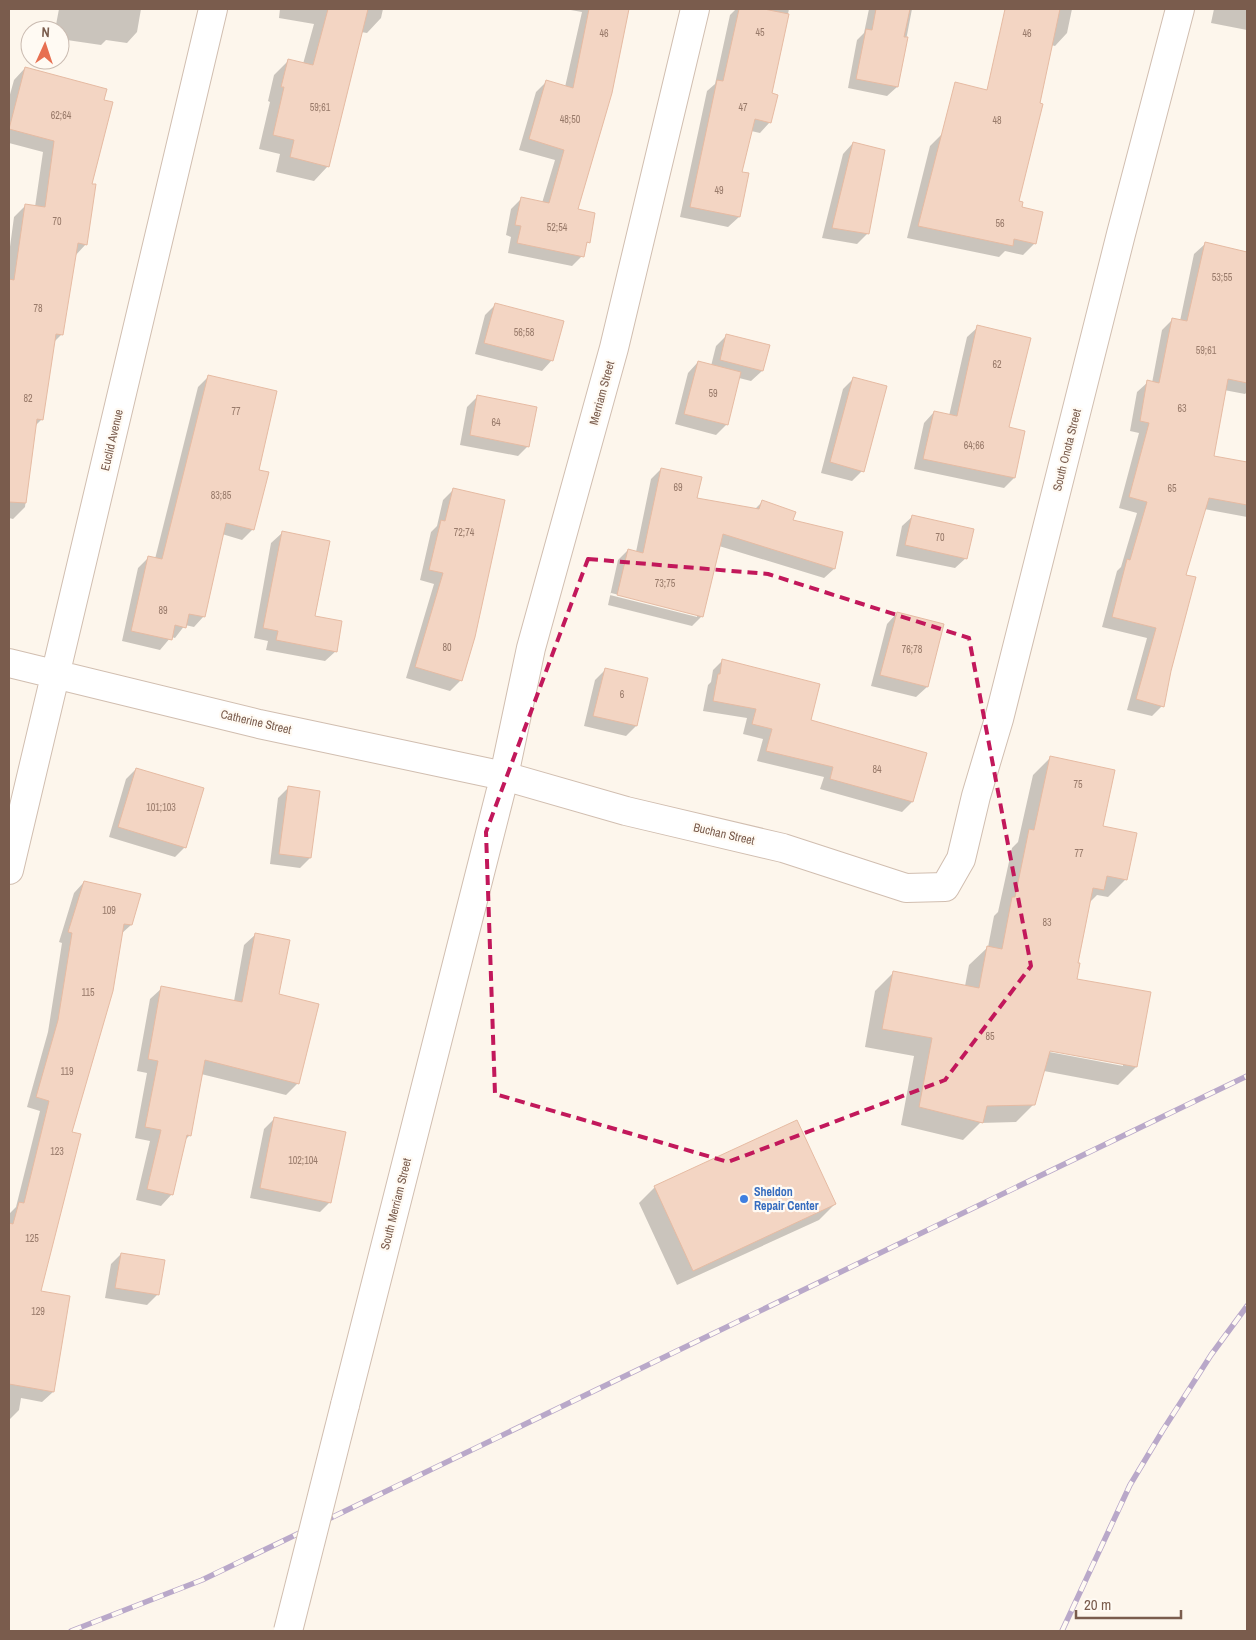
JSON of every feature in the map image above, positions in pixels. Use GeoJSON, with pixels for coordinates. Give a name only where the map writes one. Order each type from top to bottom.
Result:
{"type":"FeatureCollection","features":[{"type":"Feature","properties":{"kind":"street","name":"Euclid Avenue"},"geometry":{"type":"LineString","coordinates":[[9,870],[57,675],[173,172],[213,9]]}},
{"type":"Feature","properties":{"kind":"street","name":"Merriam Street"},"geometry":{"type":"LineString","coordinates":[[504,776],[531,648],[614,348],[695,9]]}},
{"type":"Feature","properties":{"kind":"street","name":"South Onota Street"},"geometry":{"type":"LineString","coordinates":[[945,887],[961,860],[976,796],[999,719],[1180,9]]}},
{"type":"Feature","properties":{"kind":"street","name":"Catherine Street"},"geometry":{"type":"LineString","coordinates":[[9,663],[259,724],[504,776]]}},
{"type":"Feature","properties":{"kind":"street","name":"Buchan Street"},"geometry":{"type":"LineString","coordinates":[[504,776],[626,811],[783,848],[906,888],[945,887]]}},
{"type":"Feature","properties":{"kind":"street","name":"South Merriam Street"},"geometry":{"type":"LineString","coordinates":[[288,1631],[504,776]]}},
{"type":"Feature","properties":{"kind":"highlighted area"},"geometry":{"type":"Polygon","coordinates":[[[588,559],[768,574],[969,638],[1031,966],[945,1080],[728,1162],[495,1094],[486,832],[588,559]]]}},
{"type":"Feature","properties":{"kind":"building"},"geometry":{"type":"Polygon","coordinates":[[[328,9],[368,9],[329,167],[290,157],[294,140],[273,135],[288,59],[313,65],[328,9]]]}},
{"type":"Feature","properties":{"kind":"building"},"geometry":{"type":"Polygon","coordinates":[[[589,9],[629,9],[612,93],[578,209],[595,213],[590,243],[587,242],[584,257],[517,243],[521,226],[515,225],[521,197],[549,203],[564,150],[529,139],[546,80],[573,88],[589,9]]]}},
{"type":"Feature","properties":{"kind":"building"},"geometry":{"type":"Polygon","coordinates":[[[739,9],[764,9],[789,14],[772,93],[778,95],[771,123],[755,119],[742,172],[749,173],[740,217],[690,207],[717,80],[723,81],[739,9]]]}},
{"type":"Feature","properties":{"kind":"building"},"geometry":{"type":"Polygon","coordinates":[[[876,9],[910,9],[904,37],[908,37],[898,87],[856,79],[866,29],[872,30],[876,9]]]}},
{"type":"Feature","properties":{"kind":"building"},"geometry":{"type":"Polygon","coordinates":[[[1005,9],[1060,9],[1040,103],[1043,104],[1019,201],[1023,202],[1022,207],[1043,212],[1036,244],[1014,239],[1013,246],[918,226],[955,82],[987,90],[1005,9]]]}},
{"type":"Feature","properties":{"kind":"building"},"geometry":{"type":"Polygon","coordinates":[[[24,70],[36,70],[107,89],[104,100],[113,102],[92,184],[96,184],[87,245],[78,243],[63,335],[56,334],[43,420],[37,419],[26,503],[9,502],[9,279],[14,280],[25,204],[45,207],[54,141],[9,129],[24,70]]]}},
{"type":"Feature","properties":{"kind":"building"},"geometry":{"type":"Polygon","coordinates":[[[853,142],[885,150],[869,234],[832,228],[853,142]]]}},
{"type":"Feature","properties":{"kind":"building"},"geometry":{"type":"Polygon","coordinates":[[[1205,242],[1247,252],[1247,383],[1228,379],[1214,456],[1247,462],[1247,505],[1209,498],[1186,575],[1196,577],[1171,671],[1164,707],[1136,699],[1156,628],[1112,617],[1127,559],[1130,560],[1147,502],[1129,497],[1149,423],[1140,421],[1147,380],[1159,383],[1172,318],[1187,321],[1205,242]]]}},
{"type":"Feature","properties":{"kind":"building"},"geometry":{"type":"Polygon","coordinates":[[[495,303],[564,321],[553,361],[484,343],[495,303]]]}},
{"type":"Feature","properties":{"kind":"building"},"geometry":{"type":"Polygon","coordinates":[[[977,325],[1031,338],[1009,427],[1025,431],[1015,478],[923,459],[934,411],[957,416],[977,325]]]}},
{"type":"Feature","properties":{"kind":"building"},"geometry":{"type":"Polygon","coordinates":[[[726,334],[770,345],[763,371],[720,360],[726,334]]]}},
{"type":"Feature","properties":{"kind":"building"},"geometry":{"type":"Polygon","coordinates":[[[698,361],[741,372],[728,425],[684,414],[698,361]]]}},
{"type":"Feature","properties":{"kind":"building"},"geometry":{"type":"Polygon","coordinates":[[[208,375],[277,391],[259,470],[269,472],[254,530],[226,523],[205,617],[189,614],[186,628],[175,625],[172,640],[131,631],[148,556],[162,559],[208,375]]]}},
{"type":"Feature","properties":{"kind":"building"},"geometry":{"type":"Polygon","coordinates":[[[853,377],[887,386],[864,472],[830,462],[853,377]]]}},
{"type":"Feature","properties":{"kind":"building"},"geometry":{"type":"Polygon","coordinates":[[[477,395],[537,407],[529,447],[470,435],[477,395]]]}},
{"type":"Feature","properties":{"kind":"building"},"geometry":{"type":"Polygon","coordinates":[[[661,468],[702,477],[697,498],[759,509],[762,500],[796,512],[793,520],[843,532],[835,569],[723,534],[703,617],[617,595],[628,549],[643,553],[661,468]]]}},
{"type":"Feature","properties":{"kind":"building"},"geometry":{"type":"Polygon","coordinates":[[[453,488],[505,500],[475,637],[462,681],[415,667],[443,573],[429,570],[441,520],[445,521],[453,488]]]}},
{"type":"Feature","properties":{"kind":"building"},"geometry":{"type":"Polygon","coordinates":[[[912,515],[974,529],[967,559],[905,545],[912,515]]]}},
{"type":"Feature","properties":{"kind":"building"},"geometry":{"type":"Polygon","coordinates":[[[282,531],[330,541],[315,616],[342,621],[337,652],[276,640],[278,631],[263,628],[282,531]]]}},
{"type":"Feature","properties":{"kind":"building"},"geometry":{"type":"Polygon","coordinates":[[[897,612],[944,624],[928,687],[880,675],[897,612]]]}},
{"type":"Feature","properties":{"kind":"building"},"geometry":{"type":"Polygon","coordinates":[[[722,659],[820,684],[811,720],[927,753],[913,802],[830,779],[833,767],[766,751],[772,729],[752,724],[756,709],[713,701],[722,659]]]}},
{"type":"Feature","properties":{"kind":"building"},"geometry":{"type":"Polygon","coordinates":[[[605,668],[648,678],[637,726],[593,716],[605,668]]]}},
{"type":"Feature","properties":{"kind":"building"},"geometry":{"type":"Polygon","coordinates":[[[1050,756],[1115,770],[1103,826],[1137,833],[1127,880],[1107,876],[1104,890],[1093,888],[1078,963],[1080,963],[1077,979],[1151,992],[1137,1067],[1050,1051],[1035,1105],[987,1106],[983,1123],[919,1107],[932,1038],[882,1029],[893,971],[979,988],[987,946],[1002,949],[1012,897],[1015,897],[1029,829],[1034,830],[1050,756]]]}},
{"type":"Feature","properties":{"kind":"building"},"geometry":{"type":"Polygon","coordinates":[[[136,768],[204,788],[186,848],[118,827],[136,768]]]}},
{"type":"Feature","properties":{"kind":"building"},"geometry":{"type":"Polygon","coordinates":[[[288,786],[320,791],[311,858],[279,854],[288,786]]]}},
{"type":"Feature","properties":{"kind":"building"},"geometry":{"type":"Polygon","coordinates":[[[84,881],[141,894],[132,925],[124,924],[113,991],[72,1132],[81,1134],[41,1291],[70,1296],[54,1392],[9,1384],[9,1223],[13,1224],[19,1202],[24,1203],[49,1101],[36,1097],[58,1020],[72,933],[68,932],[84,881]]]}},
{"type":"Feature","properties":{"kind":"building"},"geometry":{"type":"Polygon","coordinates":[[[255,933],[290,940],[279,994],[319,1004],[299,1084],[205,1060],[191,1136],[187,1135],[173,1195],[147,1189],[161,1130],[145,1127],[158,1061],[148,1059],[161,986],[242,1002],[255,933]]]}},
{"type":"Feature","properties":{"kind":"building"},"geometry":{"type":"Polygon","coordinates":[[[274,1117],[346,1132],[331,1203],[260,1188],[274,1117]]]}},
{"type":"Feature","properties":{"kind":"building"},"geometry":{"type":"Polygon","coordinates":[[[797,1120],[836,1204],[693,1271],[654,1186],[797,1120]]]}},
{"type":"Feature","properties":{"kind":"building"},"geometry":{"type":"Polygon","coordinates":[[[121,1253],[165,1260],[159,1295],[115,1288],[121,1253]]]}},
{"type":"Feature","properties":{"kind":"railway"},"geometry":{"type":"LineString","coordinates":[[71,1631],[202,1580],[1247,1076]]}},
{"type":"Feature","properties":{"kind":"railway"},"geometry":{"type":"LineString","coordinates":[[1062,1631],[1130,1485],[1211,1355],[1247,1306]]}},
{"type":"Feature","properties":{"kind":"place","name":"Sheldon Repair Center"},"geometry":{"type":"Point","coordinates":[744,1199]}}]}
